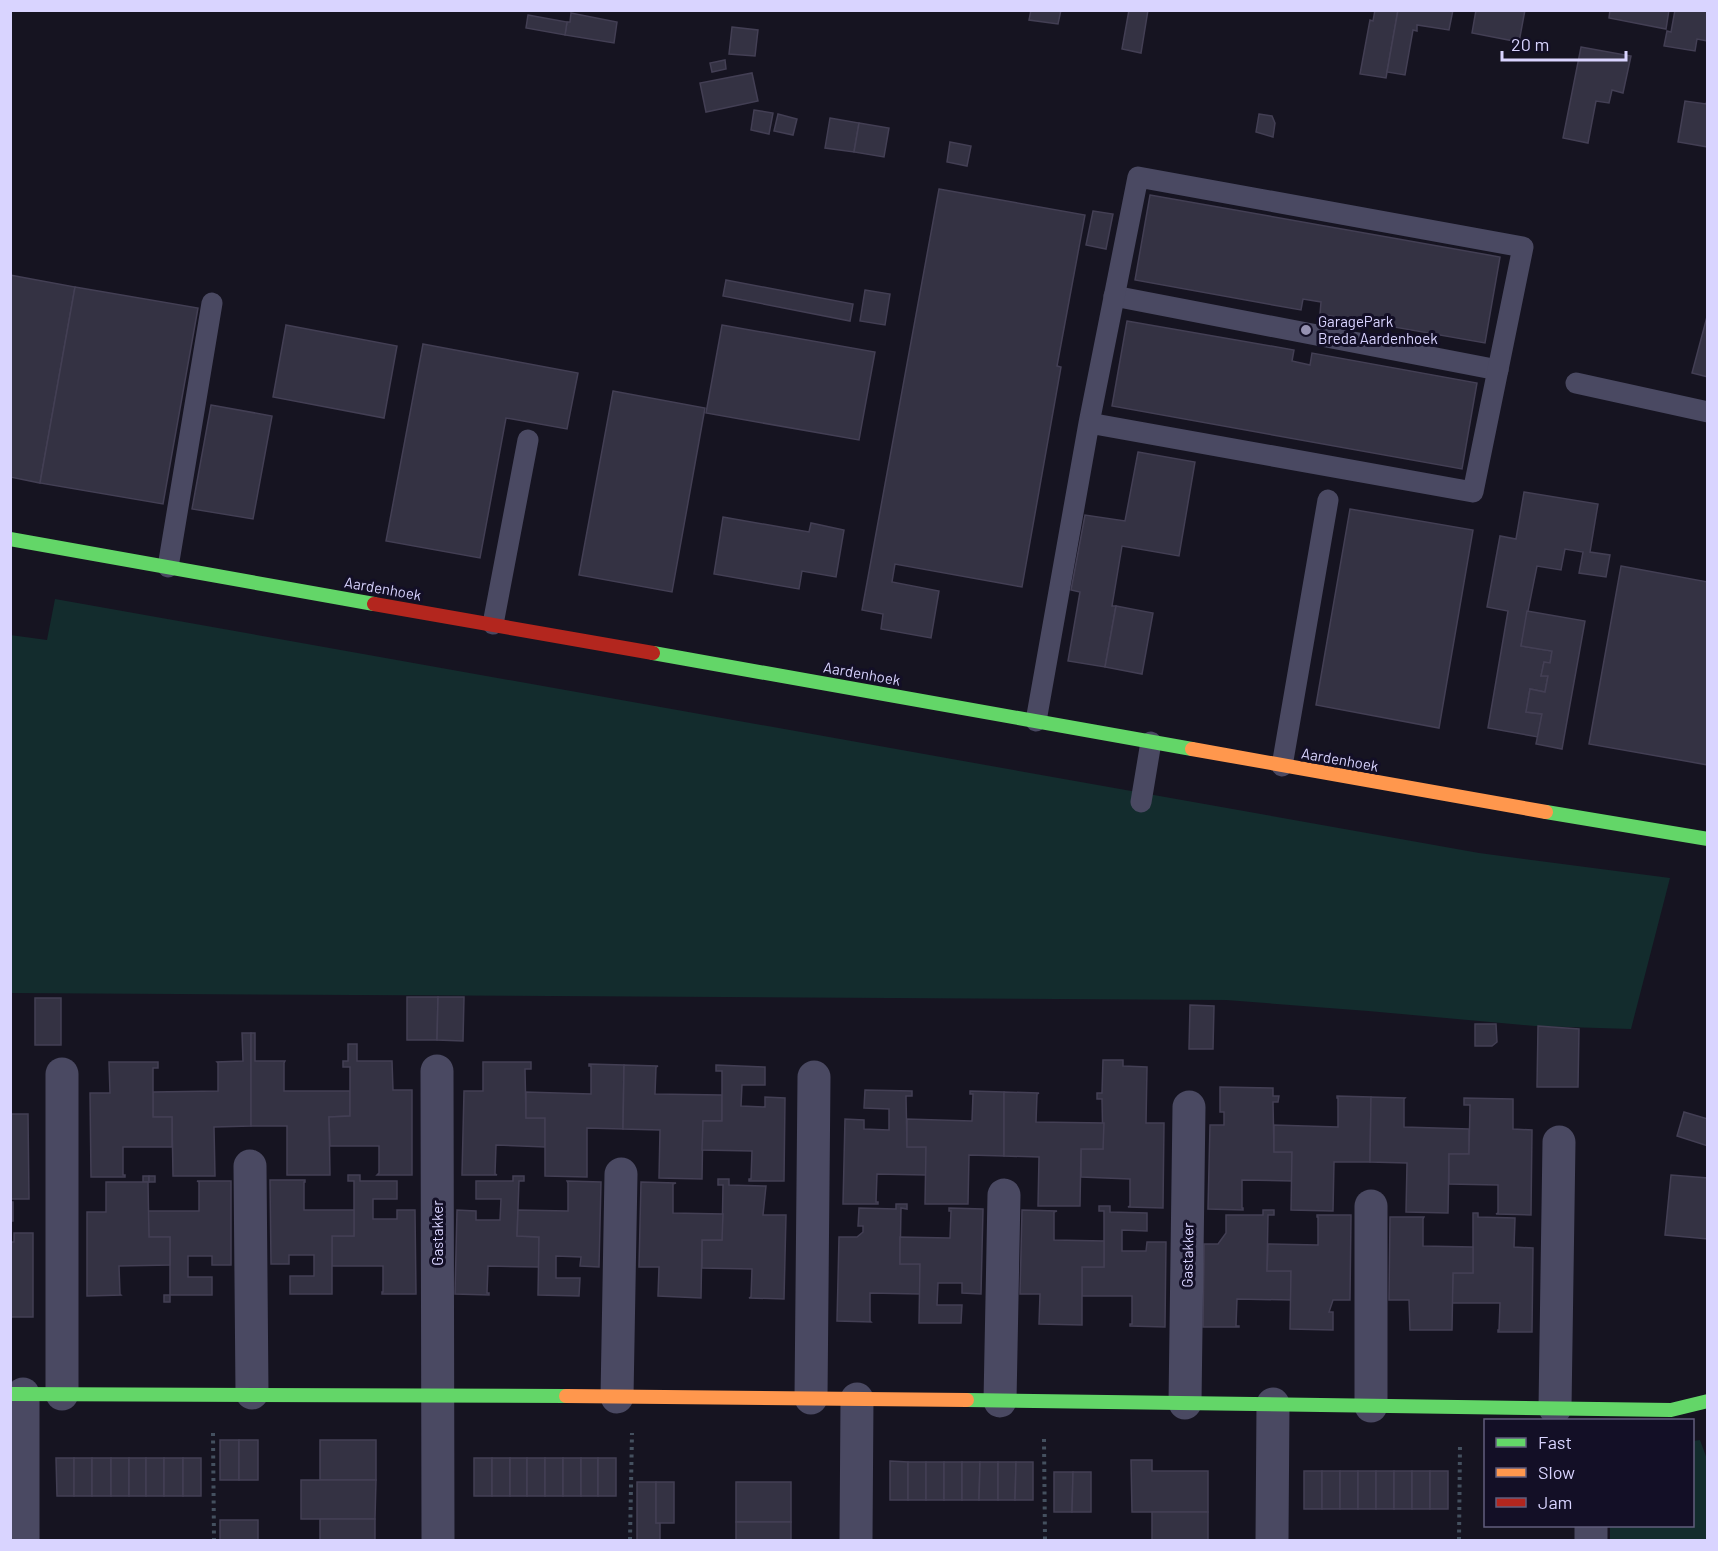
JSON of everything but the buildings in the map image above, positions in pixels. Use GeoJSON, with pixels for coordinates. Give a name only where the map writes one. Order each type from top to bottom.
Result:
{"type":"FeatureCollection","features":[{"type":"Feature","properties":{"kind":"street","name":"Aardenhoek"},"geometry":{"type":"LineString","coordinates":[[10,539],[1282,766],[1707,838]]}},
{"type":"Feature","properties":{"kind":"street","name":"Gastakker"},"geometry":{"type":"LineString","coordinates":[[437,1071],[438,1540]]}},
{"type":"Feature","properties":{"kind":"street"},"geometry":{"type":"LineString","coordinates":[[62,1074],[62,1394]]}},
{"type":"Feature","properties":{"kind":"street"},"geometry":{"type":"LineString","coordinates":[[810,1398],[814,1077]]}},
{"type":"Feature","properties":{"kind":"street","name":"Gastakker"},"geometry":{"type":"LineString","coordinates":[[1185,1403],[1188,1107]]}},
{"type":"Feature","properties":{"kind":"street"},"geometry":{"type":"LineString","coordinates":[[1555,1408],[1559,1142]]}},
{"type":"Feature","properties":{"kind":"street"},"geometry":{"type":"LineString","coordinates":[[250,1166],[252,1393]]}},
{"type":"Feature","properties":{"kind":"street"},"geometry":{"type":"LineString","coordinates":[[621,1174],[625,1397]]}},
{"type":"Feature","properties":{"kind":"street"},"geometry":{"type":"LineString","coordinates":[[1000,1401],[1004,1195]]}},
{"type":"Feature","properties":{"kind":"street"},"geometry":{"type":"LineString","coordinates":[[1371,1206],[1371,1406]]}},
{"type":"Feature","properties":{"kind":"street"},"geometry":{"type":"LineString","coordinates":[[23,1540],[17,1394],[252,1393],[810,1398],[1555,1408],[1591,1414],[1671,1410],[1707,1401]]}},
{"type":"Feature","properties":{"kind":"street"},"geometry":{"type":"LineString","coordinates":[[856,1540],[858,1399]]}},
{"type":"Feature","properties":{"kind":"street"},"geometry":{"type":"LineString","coordinates":[[1272,1540],[1273,1404]]}},
{"type":"Feature","properties":{"kind":"lane"},"geometry":{"type":"LineString","coordinates":[[1036,721],[1089,423],[1138,177],[1523,247],[1473,492],[1089,423]]}},
{"type":"Feature","properties":{"kind":"lane"},"geometry":{"type":"LineString","coordinates":[[1113,296],[1498,370]]}},
{"type":"Feature","properties":{"kind":"lane"},"geometry":{"type":"LineString","coordinates":[[168,567],[212,303]]}},
{"type":"Feature","properties":{"kind":"lane"},"geometry":{"type":"LineString","coordinates":[[1576,383],[1707,412]]}},
{"type":"Feature","properties":{"kind":"lane"},"geometry":{"type":"LineString","coordinates":[[493,624],[528,440]]}},
{"type":"Feature","properties":{"kind":"lane"},"geometry":{"type":"LineString","coordinates":[[1282,766],[1328,500]]}},
{"type":"Feature","properties":{"kind":"lane"},"geometry":{"type":"LineString","coordinates":[[1141,802],[1151,742]]}},
{"type":"Feature","properties":{"kind":"path"},"geometry":{"type":"LineString","coordinates":[[212,1393],[213,1540]]}},
{"type":"Feature","properties":{"kind":"path"},"geometry":{"type":"LineString","coordinates":[[625,1397],[630,1540]]}},
{"type":"Feature","properties":{"kind":"path"},"geometry":{"type":"LineString","coordinates":[[1043,1401],[1045,1540]]}},
{"type":"Feature","properties":{"kind":"path"},"geometry":{"type":"LineString","coordinates":[[1459,1540],[1460,1407]]}},
{"type":"Feature","properties":{"kind":"green space"},"geometry":{"type":"Polygon","coordinates":[[[55,599],[1479,853],[1670,878],[1631,1029],[1535,1026],[1226,1000],[11,993],[10,635],[47,640],[55,599]]]}},
{"type":"Feature","properties":{"kind":"green space"},"geometry":{"type":"Polygon","coordinates":[[[1700,1440],[1707,1459],[1707,1540],[1610,1540],[1610,1527],[1694,1527],[1694,1441],[1700,1440]]]}},
{"type":"Feature","properties":{"kind":"traffic: fast"},"geometry":{"type":"LineString","coordinates":[[10,539],[374,604]]}},
{"type":"Feature","properties":{"kind":"traffic: fast"},"geometry":{"type":"LineString","coordinates":[[653,653],[1192,749]]}},
{"type":"Feature","properties":{"kind":"traffic: fast"},"geometry":{"type":"LineString","coordinates":[[1546,812],[1708,839]]}},
{"type":"Feature","properties":{"kind":"traffic: fast"},"geometry":{"type":"LineString","coordinates":[[10,1394],[566,1396]]}},
{"type":"Feature","properties":{"kind":"traffic: fast"},"geometry":{"type":"LineString","coordinates":[[967,1400],[1671,1410],[1708,1401]]}},
{"type":"Feature","properties":{"kind":"traffic: slow"},"geometry":{"type":"LineString","coordinates":[[1192,749],[1546,812]]}},
{"type":"Feature","properties":{"kind":"traffic: slow"},"geometry":{"type":"LineString","coordinates":[[566,1396],[967,1400]]}},
{"type":"Feature","properties":{"kind":"traffic: jam"},"geometry":{"type":"LineString","coordinates":[[374,604],[653,653]]}},
{"type":"Feature","properties":{"kind":"place","name":"GaragePark Breda Aardenhoek"},"geometry":{"type":"Point","coordinates":[1306,330]}}]}
